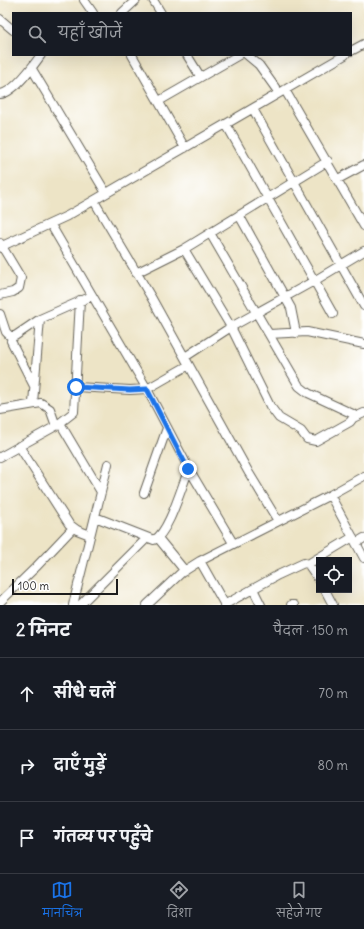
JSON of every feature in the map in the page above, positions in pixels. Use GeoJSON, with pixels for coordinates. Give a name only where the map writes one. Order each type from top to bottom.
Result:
{"type":"FeatureCollection","features":[{"type":"Feature","properties":{"kind":"street"},"geometry":{"type":"LineString","coordinates":[[84,0],[92,12]]}},
{"type":"Feature","properties":{"kind":"street"},"geometry":{"type":"LineString","coordinates":[[123,12],[136,0]]}},
{"type":"Feature","properties":{"kind":"street"},"geometry":{"type":"LineString","coordinates":[[153,0],[160,12]]}},
{"type":"Feature","properties":{"kind":"street"},"geometry":{"type":"LineString","coordinates":[[0,19],[12,29]]}},
{"type":"Feature","properties":{"kind":"street"},"geometry":{"type":"LineString","coordinates":[[352,50],[364,44]]}},
{"type":"Feature","properties":{"kind":"street"},"geometry":{"type":"LineString","coordinates":[[0,94],[7,92],[32,69],[40,56]]}},
{"type":"Feature","properties":{"kind":"street"},"geometry":{"type":"LineString","coordinates":[[133,56],[185,148]]}},
{"type":"Feature","properties":{"kind":"street"},"geometry":{"type":"LineString","coordinates":[[188,56],[200,76]]}},
{"type":"Feature","properties":{"kind":"street"},"geometry":{"type":"LineString","coordinates":[[159,100],[237,56]]}},
{"type":"Feature","properties":{"kind":"street"},"geometry":{"type":"LineString","coordinates":[[248,56],[282,92],[328,161],[364,226]]}},
{"type":"Feature","properties":{"kind":"street"},"geometry":{"type":"LineString","coordinates":[[0,295],[13,292],[19,288],[21,278],[1,245],[51,225],[343,56]]}},
{"type":"Feature","properties":{"kind":"street"},"geometry":{"type":"LineString","coordinates":[[32,69],[106,193]]}},
{"type":"Feature","properties":{"kind":"street"},"geometry":{"type":"LineString","coordinates":[[253,109],[364,306]]}},
{"type":"Feature","properties":{"kind":"street"},"geometry":{"type":"LineString","coordinates":[[226,124],[269,197],[333,314]]}},
{"type":"Feature","properties":{"kind":"street"},"geometry":{"type":"LineString","coordinates":[[136,273],[184,249],[328,161]]}},
{"type":"Feature","properties":{"kind":"street"},"geometry":{"type":"LineString","coordinates":[[338,179],[364,165]]}},
{"type":"Feature","properties":{"kind":"street"},"geometry":{"type":"LineString","coordinates":[[94,201],[185,357],[249,473],[278,521]]}},
{"type":"Feature","properties":{"kind":"street"},"geometry":{"type":"LineString","coordinates":[[240,215],[293,313],[296,333]]}},
{"type":"Feature","properties":{"kind":"street"},"geometry":{"type":"LineString","coordinates":[[51,225],[147,389],[188,469],[233,543]]}},
{"type":"Feature","properties":{"kind":"street"},"geometry":{"type":"LineString","coordinates":[[210,233],[299,386],[308,392],[348,411],[353,414],[353,418]]}},
{"type":"Feature","properties":{"kind":"street"},"geometry":{"type":"LineString","coordinates":[[184,249],[231,327],[270,406],[279,418],[301,431],[307,439],[316,441],[350,422],[353,418],[364,413]]}},
{"type":"Feature","properties":{"kind":"street"},"geometry":{"type":"LineString","coordinates":[[185,357],[231,327],[341,266],[364,251]]}},
{"type":"Feature","properties":{"kind":"street"},"geometry":{"type":"LineString","coordinates":[[0,314],[6,332],[10,336],[15,336],[21,334],[40,320],[80,300],[92,296]]}},
{"type":"Feature","properties":{"kind":"street"},"geometry":{"type":"LineString","coordinates":[[0,457],[58,425],[74,412],[80,300]]}},
{"type":"Feature","properties":{"kind":"street"},"geometry":{"type":"LineString","coordinates":[[33,403],[40,320]]}},
{"type":"Feature","properties":{"kind":"street"},"geometry":{"type":"LineString","coordinates":[[269,334],[319,334],[364,344]]}},
{"type":"Feature","properties":{"kind":"street"},"geometry":{"type":"LineString","coordinates":[[11,341],[34,387]]}},
{"type":"Feature","properties":{"kind":"street"},"geometry":{"type":"LineString","coordinates":[[76,387],[130,390],[147,389],[189,365]]}},
{"type":"Feature","properties":{"kind":"street"},"geometry":{"type":"LineString","coordinates":[[0,410],[33,403],[41,403],[46,405],[50,409],[58,425],[101,492]]}},
{"type":"Feature","properties":{"kind":"street"},"geometry":{"type":"LineString","coordinates":[[144,493],[167,428]]}},
{"type":"Feature","properties":{"kind":"street"},"geometry":{"type":"LineString","coordinates":[[19,446],[73,528],[90,535]]}},
{"type":"Feature","properties":{"kind":"street"},"geometry":{"type":"LineString","coordinates":[[73,605],[108,464]]}},
{"type":"Feature","properties":{"kind":"street"},"geometry":{"type":"LineString","coordinates":[[95,517],[147,538],[154,540],[158,538],[166,526],[188,469]]}},
{"type":"Feature","properties":{"kind":"street"},"geometry":{"type":"LineString","coordinates":[[147,605],[157,594],[200,561],[330,495],[364,476]]}},
{"type":"Feature","properties":{"kind":"street"},"geometry":{"type":"LineString","coordinates":[[330,495],[364,558]]}},
{"type":"Feature","properties":{"kind":"street"},"geometry":{"type":"LineString","coordinates":[[0,602],[73,528]]}},
{"type":"Feature","properties":{"kind":"street"},"geometry":{"type":"LineString","coordinates":[[80,605],[147,538]]}},
{"type":"Feature","properties":{"kind":"street"},"geometry":{"type":"LineString","coordinates":[[158,538],[185,571]]}},
{"type":"Feature","properties":{"kind":"street"},"geometry":{"type":"LineString","coordinates":[[200,561],[225,605],[278,575],[304,564],[308,564],[354,540],[364,538]]}},
{"type":"Feature","properties":{"kind":"street"},"geometry":{"type":"LineString","coordinates":[[308,564],[316,576]]}},
{"type":"Feature","properties":{"kind":"street"},"geometry":{"type":"LineString","coordinates":[[253,588],[260,605]]}},
{"type":"Feature","properties":{"kind":"street"},"geometry":{"type":"LineString","coordinates":[[327,593],[333,605]]}},
{"type":"Feature","properties":{"kind":"route"},"geometry":{"type":"LineString","coordinates":[[76,387],[130,390],[147,389],[188,469]]}}]}
